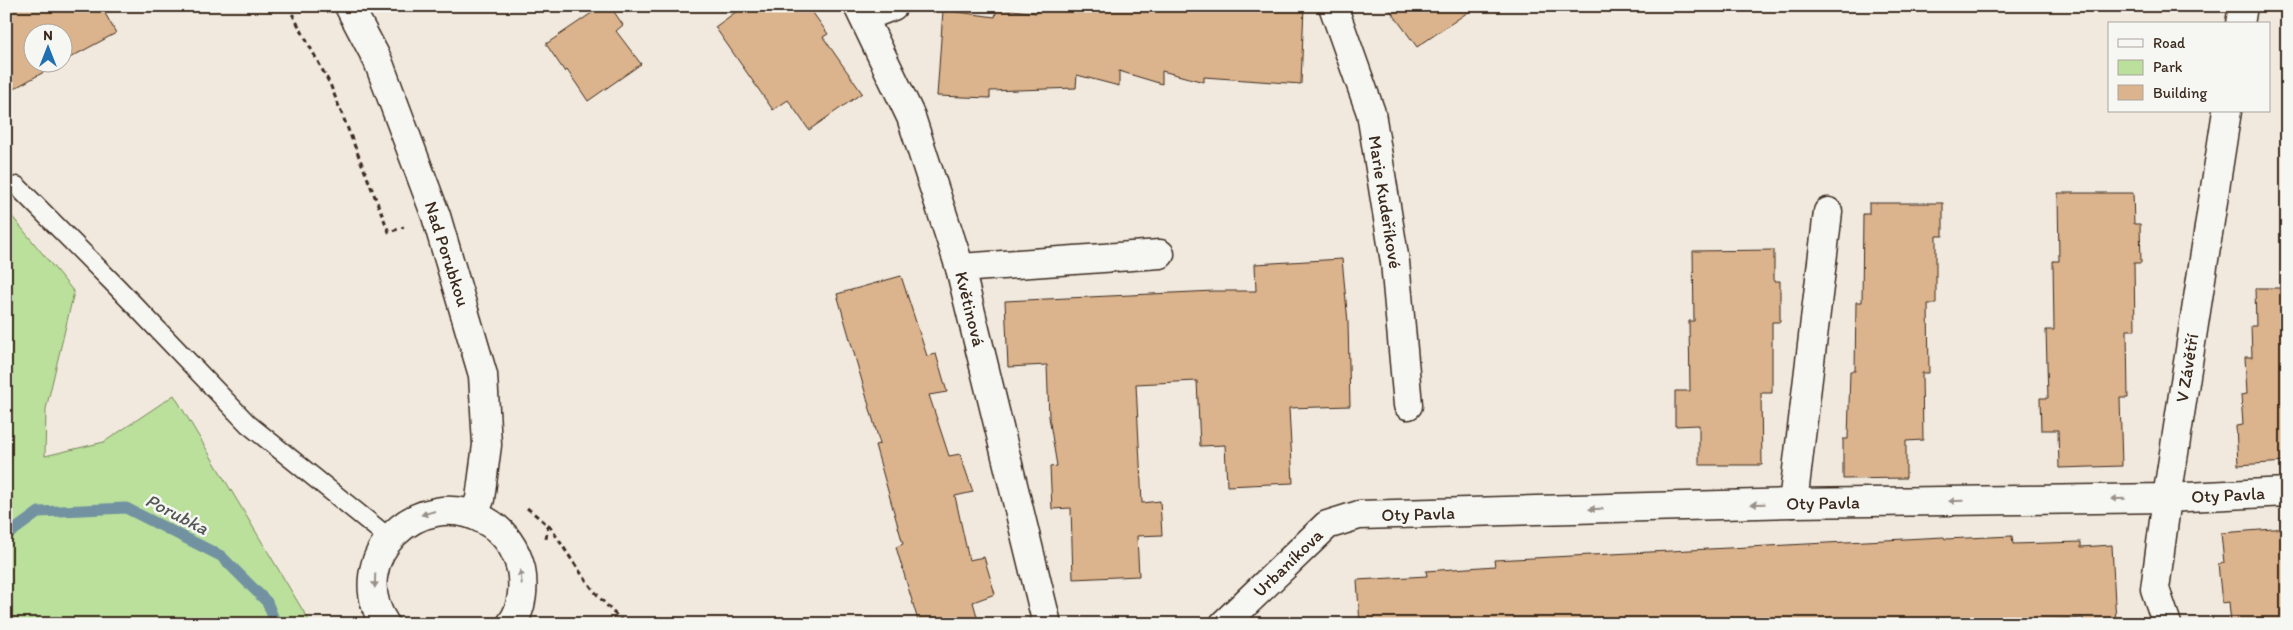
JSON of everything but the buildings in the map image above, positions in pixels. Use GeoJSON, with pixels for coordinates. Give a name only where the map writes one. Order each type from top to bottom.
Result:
{"type":"FeatureCollection","features":[{"type":"Feature","properties":{"kind":"street","name":"Nad Porubkou"},"geometry":{"type":"LineString","coordinates":[[349,6],[378,60],[436,216],[483,375],[487,445],[480,499],[474,514]]}},
{"type":"Feature","properties":{"kind":"street"},"geometry":{"type":"LineString","coordinates":[[861,12],[893,6]]}},
{"type":"Feature","properties":{"kind":"street","name":"Marie Kudeříkové"},"geometry":{"type":"LineString","coordinates":[[1333,6],[1372,113],[1396,262],[1408,405]]}},
{"type":"Feature","properties":{"kind":"street"},"geometry":{"type":"LineString","coordinates":[[2240,22],[2243,6]]}},
{"type":"Feature","properties":{"kind":"street","name":"Květinová"},"geometry":{"type":"LineString","coordinates":[[861,12],[911,117],[960,268],[1047,624]]}},
{"type":"Feature","properties":{"kind":"street","name":"V Závětří"},"geometry":{"type":"LineString","coordinates":[[2167,624],[2155,589],[2167,498],[2227,112]]}},
{"type":"Feature","properties":{"kind":"street"},"geometry":{"type":"LineString","coordinates":[[1793,503],[1828,212]]}},
{"type":"Feature","properties":{"kind":"street"},"geometry":{"type":"LineString","coordinates":[[960,268],[1160,254]]}},
{"type":"Feature","properties":{"kind":"street","name":"Oty Pavla"},"geometry":{"type":"LineString","coordinates":[[1359,515],[1793,503],[2167,498],[2287,492]]}},
{"type":"Feature","properties":{"kind":"street"},"geometry":{"type":"LineString","coordinates":[[386,624],[374,597],[374,577],[379,556],[389,538],[413,518],[443,510],[459,510],[474,514],[493,525],[503,535],[518,559],[523,579],[521,601],[511,624]]}},
{"type":"Feature","properties":{"kind":"street","name":"Urbaníkova"},"geometry":{"type":"LineString","coordinates":[[1224,624],[1327,525],[1359,515]]}},
{"type":"Feature","properties":{"kind":"lane"},"geometry":{"type":"LineString","coordinates":[[17,186],[248,424],[389,538]]}},
{"type":"Feature","properties":{"kind":"path"},"geometry":{"type":"LineString","coordinates":[[288,6],[330,84],[389,232],[436,216]]}},
{"type":"Feature","properties":{"kind":"path"},"geometry":{"type":"LineString","coordinates":[[548,525],[586,580],[626,624]]}},
{"type":"Feature","properties":{"kind":"green space"},"geometry":{"type":"Polygon","coordinates":[[[6,209],[74,292],[46,409],[45,456],[104,442],[174,395],[311,624],[6,624],[6,209]]]}},
{"type":"Feature","properties":{"kind":"waterway","name":"Porubka"},"geometry":{"type":"LineString","coordinates":[[6,536],[39,512],[126,508],[221,556],[267,602],[276,624]]}}]}
